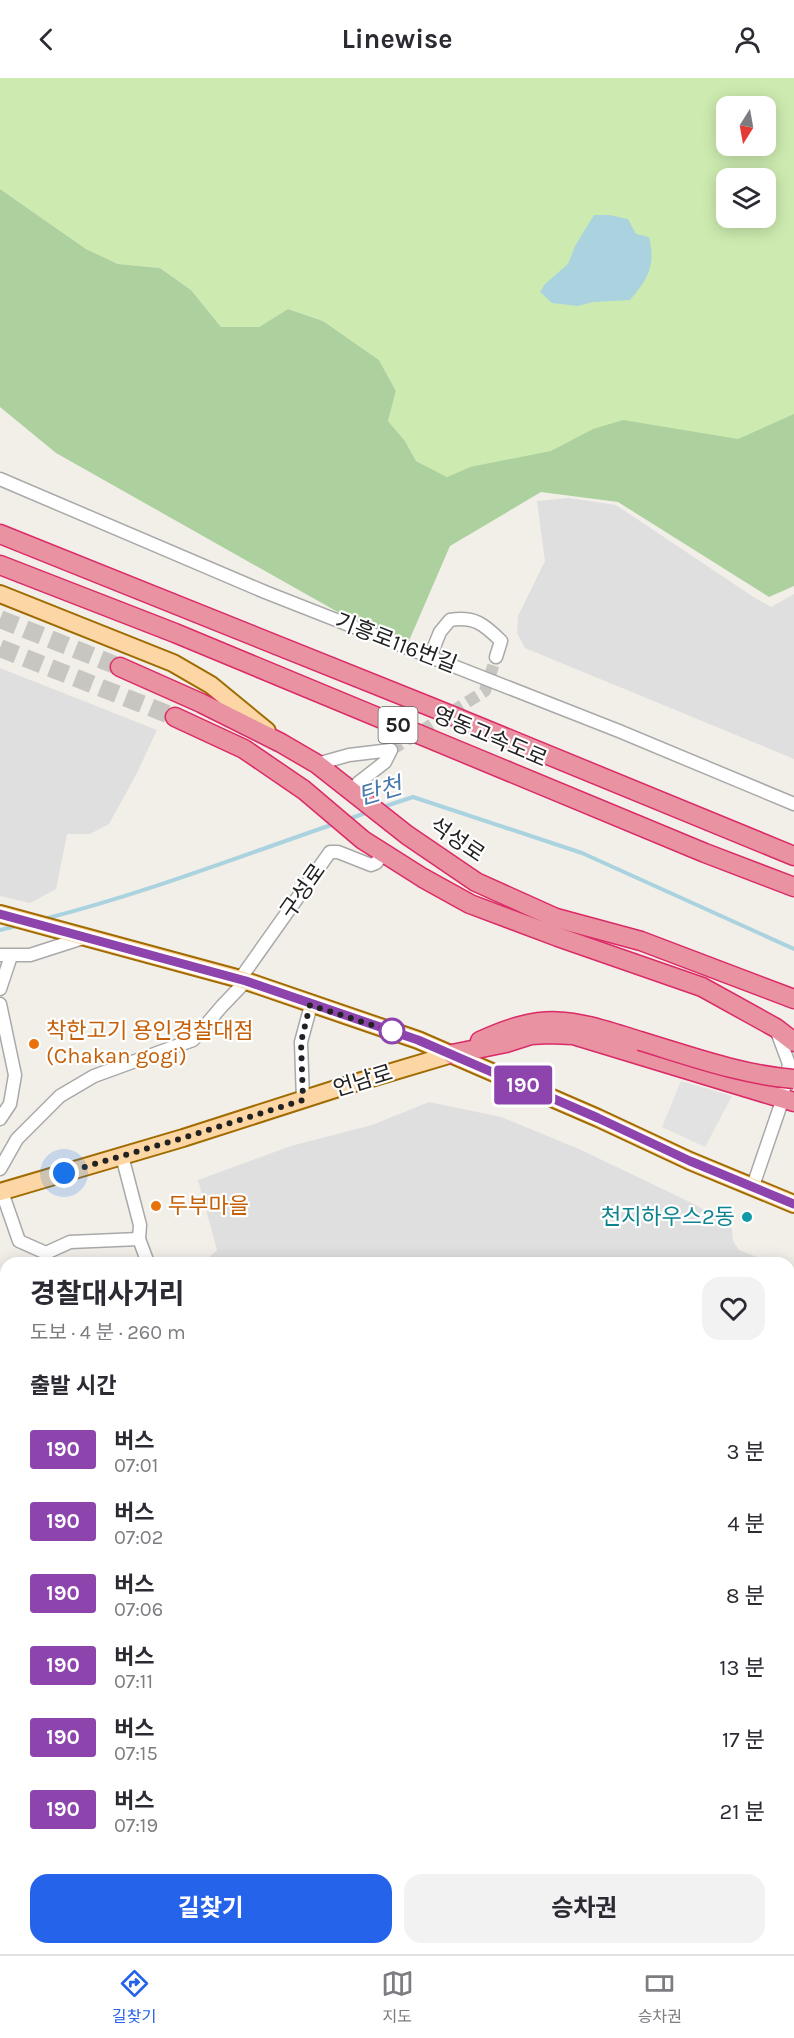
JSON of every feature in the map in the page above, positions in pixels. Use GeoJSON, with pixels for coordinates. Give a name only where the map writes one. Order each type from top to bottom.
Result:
{"type":"FeatureCollection","features":[{"type":"Feature","properties":{"kind":"highway","name":"영동고속도로"},"geometry":{"type":"LineString","coordinates":[[0,534],[794,856]]}},
{"type":"Feature","properties":{"kind":"highway","name":"영동고속도로"},"geometry":{"type":"LineString","coordinates":[[0,565],[175,633],[705,853],[794,887]]}},
{"type":"Feature","properties":{"kind":"highway","name":"석성로"},"geometry":{"type":"LineString","coordinates":[[120,667],[201,703],[281,743],[323,769],[398,828],[476,882],[556,918],[641,941],[794,999]]}},
{"type":"Feature","properties":{"kind":"highway","name":"석성로"},"geometry":{"type":"LineString","coordinates":[[175,717],[244,749],[304,790],[363,840],[423,878],[471,904],[702,987],[776,1028],[794,1042]]}},
{"type":"Feature","properties":{"kind":"highway"},"geometry":{"type":"LineString","coordinates":[[452,1054],[508,1028],[547,1021],[589,1026],[704,1061],[777,1078],[794,1079]]}},
{"type":"Feature","properties":{"kind":"highway"},"geometry":{"type":"LineString","coordinates":[[452,1054],[506,1043],[531,1035],[573,1035],[788,1101]]}},
{"type":"Feature","properties":{"kind":"main road"},"geometry":{"type":"LineString","coordinates":[[0,594],[173,663],[211,685],[281,743]]}},
{"type":"Feature","properties":{"kind":"main road"},"geometry":{"type":"LineString","coordinates":[[2,915],[243,980],[310,1005],[418,1040],[690,1161],[794,1204]]}},
{"type":"Feature","properties":{"kind":"main road","name":"언남로"},"geometry":{"type":"LineString","coordinates":[[1,1192],[452,1054]]}},
{"type":"Feature","properties":{"kind":"street","name":"기흥로116번길"},"geometry":{"type":"LineString","coordinates":[[0,479],[265,592],[619,731],[794,804]]}},
{"type":"Feature","properties":{"kind":"street"},"geometry":{"type":"LineString","coordinates":[[430,657],[440,632],[450,620],[463,618],[477,621],[501,641],[496,657]]}},
{"type":"Feature","properties":{"kind":"street"},"geometry":{"type":"LineString","coordinates":[[323,769],[349,754],[391,750],[385,762],[358,783],[361,793]]}},
{"type":"Feature","properties":{"kind":"street","name":"구성로"},"geometry":{"type":"LineString","coordinates":[[243,980],[330,852],[338,852],[371,865],[376,863],[384,853]]}},
{"type":"Feature","properties":{"kind":"street"},"geometry":{"type":"LineString","coordinates":[[0,989],[6,956],[30,956],[87,937]]}},
{"type":"Feature","properties":{"kind":"street"},"geometry":{"type":"LineString","coordinates":[[0,1169],[17,1139],[60,1096],[94,1076],[193,1040],[243,980]]}},
{"type":"Feature","properties":{"kind":"street"},"geometry":{"type":"LineString","coordinates":[[0,1004],[15,1075],[10,1104],[0,1119]]}},
{"type":"Feature","properties":{"kind":"street"},"geometry":{"type":"LineString","coordinates":[[303,1100],[301,1042],[310,1005]]}},
{"type":"Feature","properties":{"kind":"street"},"geometry":{"type":"LineString","coordinates":[[753,1186],[788,1101],[789,1064],[776,1028]]}},
{"type":"Feature","properties":{"kind":"street"},"geometry":{"type":"LineString","coordinates":[[122,1156],[140,1225],[139,1239],[146,1257]]}},
{"type":"Feature","properties":{"kind":"street"},"geometry":{"type":"LineString","coordinates":[[1,1192],[20,1241],[46,1257]]}},
{"type":"Feature","properties":{"kind":"street"},"geometry":{"type":"LineString","coordinates":[[49,1257],[70,1242],[139,1239]]}},
{"type":"Feature","properties":{"kind":"shaded area"},"geometry":{"type":"Polygon","coordinates":[[[569,498],[616,505],[771,607],[794,594],[794,759],[525,648],[517,633],[518,616],[545,561],[537,501],[569,498]]]}},
{"type":"Feature","properties":{"kind":"shaded area"},"geometry":{"type":"Polygon","coordinates":[[[0,668],[157,730],[109,824],[90,834],[67,834],[56,889],[30,903],[0,896],[0,668]]]}},
{"type":"Feature","properties":{"kind":"shaded area"},"geometry":{"type":"Polygon","coordinates":[[[681,1081],[732,1096],[705,1147],[662,1127],[681,1081]]]}},
{"type":"Feature","properties":{"kind":"shaded area"},"geometry":{"type":"Polygon","coordinates":[[[429,1102],[501,1117],[579,1149],[694,1204],[725,1222],[732,1229],[733,1241],[739,1250],[757,1257],[209,1257],[217,1250],[198,1180],[291,1146],[372,1125],[429,1102]]]}},
{"type":"Feature","properties":{"kind":"green space"},"geometry":{"type":"Polygon","coordinates":[[[0,78],[794,78],[794,535],[655,476],[470,467],[447,477],[416,461],[405,441],[388,421],[396,391],[379,360],[323,321],[288,309],[259,327],[221,327],[191,290],[160,268],[118,264],[86,249],[0,189],[0,78]]]}},
{"type":"Feature","properties":{"kind":"green space"},"geometry":{"type":"Polygon","coordinates":[[[0,189],[86,249],[118,264],[160,268],[191,290],[221,327],[259,327],[288,309],[323,321],[379,360],[396,391],[388,421],[405,441],[416,461],[447,477],[470,467],[551,451],[593,429],[623,420],[738,439],[794,414],[794,586],[769,597],[618,502],[541,492],[450,546],[405,650],[56,453],[0,407],[0,189]]]}},
{"type":"Feature","properties":{"kind":"water"},"geometry":{"type":"Polygon","coordinates":[[[594,215],[628,219],[636,234],[649,237],[652,256],[649,272],[630,300],[593,302],[578,306],[552,303],[540,292],[545,284],[568,264],[575,246],[594,215]]]}},
{"type":"Feature","properties":{"kind":"waterway","name":"탄천"},"geometry":{"type":"LineString","coordinates":[[380,808],[413,797],[582,853],[794,949]]}},
{"type":"Feature","properties":{"kind":"waterway","name":"탄천"},"geometry":{"type":"LineString","coordinates":[[346,820],[368,812]]}},
{"type":"Feature","properties":{"kind":"waterway","name":"탄천"},"geometry":{"type":"LineString","coordinates":[[44,919],[154,887],[334,824]]}},
{"type":"Feature","properties":{"kind":"waterway","name":"탄천"},"geometry":{"type":"LineString","coordinates":[[0,930],[20,925]]}},
{"type":"Feature","properties":{"kind":"tunnel"},"geometry":{"type":"LineString","coordinates":[[0,619],[120,667]]}},
{"type":"Feature","properties":{"kind":"tunnel"},"geometry":{"type":"LineString","coordinates":[[0,648],[175,717]]}},
{"type":"Feature","properties":{"kind":"tunnel"},"geometry":{"type":"LineString","coordinates":[[391,750],[485,691],[496,657]]}},
{"type":"Feature","properties":{"kind":"bus line","name":"190"},"geometry":{"type":"LineString","coordinates":[[0,914],[246,981],[310,1005],[418,1040],[598,1118],[690,1161],[794,1204]]}},
{"type":"Feature","properties":{"kind":"place","name":"착한고기 용인경찰대점 (Chakan gogi)"},"geometry":{"type":"Point","coordinates":[34,1044]}},
{"type":"Feature","properties":{"kind":"place","name":"두부마을"},"geometry":{"type":"Point","coordinates":[156,1206]}},
{"type":"Feature","properties":{"kind":"place","name":"천지하우스2동"},"geometry":{"type":"Point","coordinates":[747,1217]}},
{"type":"Feature","properties":{"kind":"route"},"geometry":{"type":"LineString","coordinates":[[64,1173],[303,1100],[301,1042],[310,1005],[397,1033],[392,1031]]}}]}
